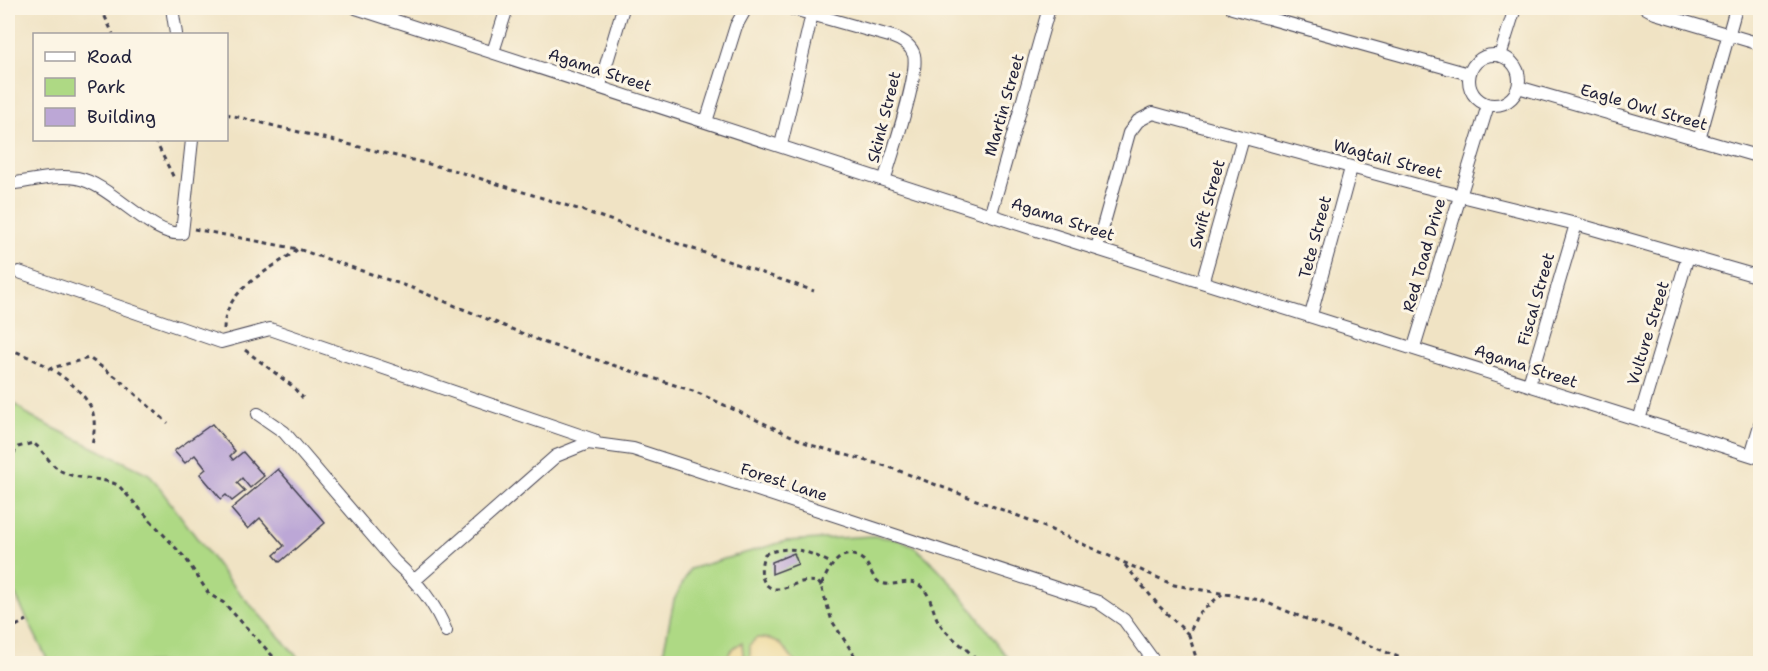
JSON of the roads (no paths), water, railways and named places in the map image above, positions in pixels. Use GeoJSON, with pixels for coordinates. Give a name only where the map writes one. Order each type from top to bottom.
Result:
{"type":"FeatureCollection","features":[{"type":"Feature","properties":{"kind":"street"},"geometry":{"type":"LineString","coordinates":[[172,8],[176,33]]}},
{"type":"Feature","properties":{"kind":"street","name":"Agama Street"},"geometry":{"type":"LineString","coordinates":[[356,8],[493,51],[547,71],[600,86],[706,123],[885,178],[1097,248],[1756,457]]}},
{"type":"Feature","properties":{"kind":"street"},"geometry":{"type":"LineString","coordinates":[[493,51],[507,8]]}},
{"type":"Feature","properties":{"kind":"street"},"geometry":{"type":"LineString","coordinates":[[600,86],[623,8]]}},
{"type":"Feature","properties":{"kind":"street"},"geometry":{"type":"LineString","coordinates":[[706,123],[736,26],[746,8]]}},
{"type":"Feature","properties":{"kind":"street","name":"Skink Street"},"geometry":{"type":"LineString","coordinates":[[790,8],[893,37],[903,41],[912,51],[915,58],[912,78],[885,178]]}},
{"type":"Feature","properties":{"kind":"street","name":"Martin Street"},"geometry":{"type":"LineString","coordinates":[[991,213],[1049,8]]}},
{"type":"Feature","properties":{"kind":"street"},"geometry":{"type":"LineString","coordinates":[[1232,8],[1469,74]]}},
{"type":"Feature","properties":{"kind":"street"},"geometry":{"type":"LineString","coordinates":[[1500,56],[1515,8]]}},
{"type":"Feature","properties":{"kind":"street"},"geometry":{"type":"LineString","coordinates":[[1646,8],[1655,13],[1761,44]]}},
{"type":"Feature","properties":{"kind":"street"},"geometry":{"type":"LineString","coordinates":[[1699,140],[1736,8]]}},
{"type":"Feature","properties":{"kind":"street"},"geometry":{"type":"LineString","coordinates":[[781,145],[812,14]]}},
{"type":"Feature","properties":{"kind":"street"},"geometry":{"type":"LineString","coordinates":[[1500,56],[1512,63],[1518,74],[1518,87],[1506,102],[1488,105],[1476,98],[1469,87],[1469,74],[1481,59],[1500,56]]}},
{"type":"Feature","properties":{"kind":"street","name":"Eagle Owl Street"},"geometry":{"type":"LineString","coordinates":[[1518,87],[1761,157]]}},
{"type":"Feature","properties":{"kind":"street","name":"Red Toad Drive"},"geometry":{"type":"LineString","coordinates":[[1414,347],[1488,105]]}},
{"type":"Feature","properties":{"kind":"street","name":"Wagtail Street"},"geometry":{"type":"LineString","coordinates":[[1097,248],[1129,133],[1143,117],[1153,113],[1164,114],[1351,168],[1576,224],[1761,277]]}},
{"type":"Feature","properties":{"kind":"street","name":"Swift Street"},"geometry":{"type":"LineString","coordinates":[[1203,280],[1243,138]]}},
{"type":"Feature","properties":{"kind":"street"},"geometry":{"type":"LineString","coordinates":[[8,184],[75,177],[100,186],[162,230],[182,233],[192,141]]}},
{"type":"Feature","properties":{"kind":"street","name":"Tete Street"},"geometry":{"type":"LineString","coordinates":[[1311,315],[1351,168]]}},
{"type":"Feature","properties":{"kind":"street","name":"Fiscal Street"},"geometry":{"type":"LineString","coordinates":[[1529,384],[1576,224]]}},
{"type":"Feature","properties":{"kind":"street","name":"Vulture Street"},"geometry":{"type":"LineString","coordinates":[[1640,420],[1688,256]]}},
{"type":"Feature","properties":{"kind":"street"},"geometry":{"type":"LineString","coordinates":[[19,272],[221,342],[270,330],[607,444]]}},
{"type":"Feature","properties":{"kind":"street"},"geometry":{"type":"LineString","coordinates":[[258,414],[284,432],[395,562],[414,580],[433,603],[446,631]]}},
{"type":"Feature","properties":{"kind":"street"},"geometry":{"type":"LineString","coordinates":[[1756,457],[1761,425]]}},
{"type":"Feature","properties":{"kind":"street","name":"Forest Lane"},"geometry":{"type":"LineString","coordinates":[[414,580],[556,456],[581,444],[607,444],[633,449],[1098,602],[1124,620],[1156,663]]}}]}
